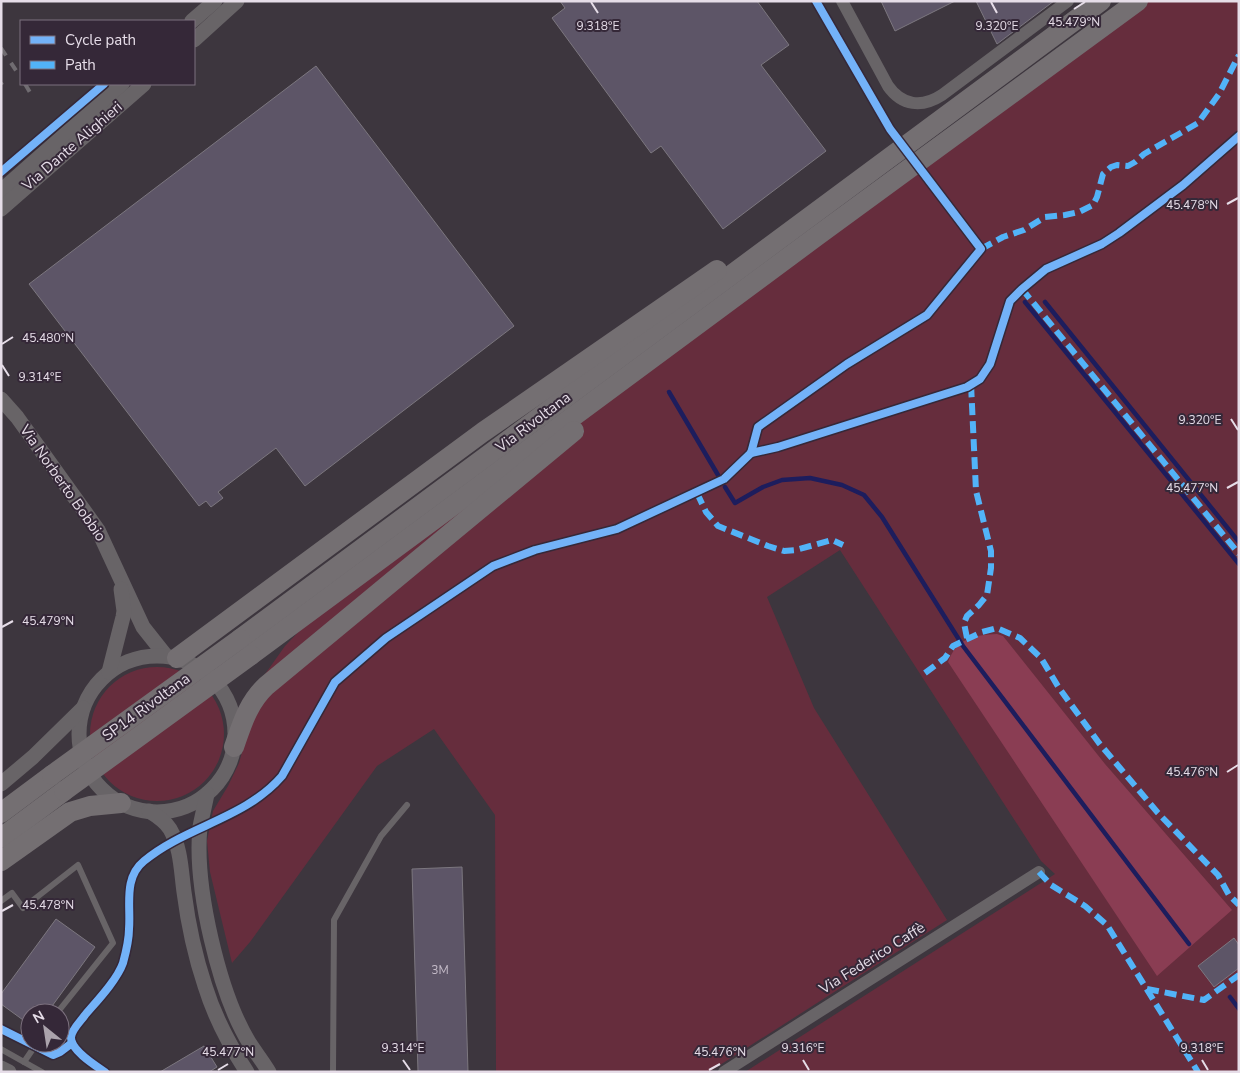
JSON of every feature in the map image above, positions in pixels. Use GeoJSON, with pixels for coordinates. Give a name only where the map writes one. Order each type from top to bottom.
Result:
{"type":"FeatureCollection","features":[{"type":"Feature","properties":{"kind":"highway"},"geometry":{"type":"LineString","coordinates":[[172,657],[507,416],[748,248],[826,205],[1102,1]]}},
{"type":"Feature","properties":{"kind":"highway"},"geometry":{"type":"LineString","coordinates":[[234,747],[248,710],[266,686],[589,418],[766,286],[817,236],[1138,1]]}},
{"type":"Feature","properties":{"kind":"highway","name":"Via Rivoltana"},"geometry":{"type":"LineString","coordinates":[[245,647],[826,205]]}},
{"type":"Feature","properties":{"kind":"highway","name":"Via Rivoltana"},"geometry":{"type":"LineString","coordinates":[[245,647],[817,236]]}},
{"type":"Feature","properties":{"kind":"highway","name":"SP14 Rivoltana"},"geometry":{"type":"LineString","coordinates":[[1,812],[52,775],[245,647]]}},
{"type":"Feature","properties":{"kind":"highway","name":"SP14 Rivoltana"},"geometry":{"type":"LineString","coordinates":[[1,838],[64,791],[245,647]]}},
{"type":"Feature","properties":{"kind":"highway"},"geometry":{"type":"LineString","coordinates":[[1,861],[70,812],[90,806],[121,803]]}},
{"type":"Feature","properties":{"kind":"street"},"geometry":{"type":"LineString","coordinates":[[193,20],[215,1]]}},
{"type":"Feature","properties":{"kind":"street"},"geometry":{"type":"LineString","coordinates":[[195,39],[238,1]]}},
{"type":"Feature","properties":{"kind":"street"},"geometry":{"type":"LineString","coordinates":[[842,1],[888,86],[893,93],[914,104],[934,100],[1068,1]]}},
{"type":"Feature","properties":{"kind":"street","name":"Via Dante Alighieri"},"geometry":{"type":"LineString","coordinates":[[1,190],[121,85]]}},
{"type":"Feature","properties":{"kind":"street","name":"Via Dante Alighieri"},"geometry":{"type":"LineString","coordinates":[[1,209],[143,85]]}},
{"type":"Feature","properties":{"kind":"street","name":"Via Norberto Bobbio"},"geometry":{"type":"LineString","coordinates":[[1,399],[17,416],[89,517],[103,539],[143,627],[172,657]]}},
{"type":"Feature","properties":{"kind":"street","name":"Via Norberto Bobbio"},"geometry":{"type":"LineString","coordinates":[[109,672],[124,611],[118,570]]}},
{"type":"Feature","properties":{"kind":"street","name":"Via Norberto Bobbio"},"geometry":{"type":"LineString","coordinates":[[172,657],[194,664],[214,679],[225,694],[234,717],[234,747],[220,781],[207,794],[191,804],[180,808],[162,812],[149,811],[121,803],[98,785],[83,759],[79,736],[80,718],[94,688],[109,672],[123,663],[139,658],[172,657]]}},
{"type":"Feature","properties":{"kind":"street"},"geometry":{"type":"LineString","coordinates":[[1,784],[84,707]]}},
{"type":"Feature","properties":{"kind":"street","name":"Via Norberto Bobbio"},"geometry":{"type":"LineString","coordinates":[[207,794],[200,828],[200,862],[203,895],[211,936],[232,1007],[249,1043],[269,1072]]}},
{"type":"Feature","properties":{"kind":"street","name":"Via Norberto Bobbio"},"geometry":{"type":"LineString","coordinates":[[149,811],[166,824],[175,841],[181,861],[184,892],[205,987],[222,1027],[247,1072]]}},
{"type":"Feature","properties":{"kind":"street","name":"Via Federico Caffè"},"geometry":{"type":"LineString","coordinates":[[724,1072],[1039,872]]}},
{"type":"Feature","properties":{"kind":"street"},"geometry":{"type":"LineString","coordinates":[[1,1068],[9,1072]]}},
{"type":"Feature","properties":{"kind":"lane"},"geometry":{"type":"LineString","coordinates":[[333,1072],[334,920],[381,836],[407,805]]}},
{"type":"Feature","properties":{"kind":"lane"},"geometry":{"type":"LineString","coordinates":[[1,901],[12,893],[23,908],[78,865],[113,943],[65,1003]]}},
{"type":"Feature","properties":{"kind":"lane"},"geometry":{"type":"LineString","coordinates":[[1,1049],[42,1072]]}},
{"type":"Feature","properties":{"kind":"lane"},"geometry":{"type":"LineString","coordinates":[[24,1062],[30,1053]]}},
{"type":"Feature","properties":{"kind":"shaded area"},"geometry":{"type":"Polygon","coordinates":[[[1145,1],[1239,1],[1239,1072],[745,1072],[1055,874],[1041,861],[840,550],[767,597],[814,708],[947,920],[709,1072],[496,1072],[495,815],[434,729],[377,766],[250,942],[232,963],[210,872],[207,841],[213,811],[239,763],[263,677],[285,646],[307,623],[1145,1]]]}},
{"type":"Feature","properties":{"kind":"shaded area"},"geometry":{"type":"Polygon","coordinates":[[[997,634],[1003,636],[1105,764],[1232,910],[1157,976],[948,662],[956,648],[967,639],[981,635],[997,634]]]}},
{"type":"Feature","properties":{"kind":"shaded area"},"geometry":{"type":"Polygon","coordinates":[[[157,667],[183,672],[194,678],[204,687],[213,697],[219,708],[224,734],[219,760],[213,771],[204,781],[194,790],[183,796],[157,801],[131,796],[120,790],[110,781],[101,771],[95,760],[90,734],[95,708],[101,697],[110,687],[120,678],[131,672],[157,667]]]}},
{"type":"Feature","properties":{"kind":"building"},"geometry":{"type":"Polygon","coordinates":[[[560,1],[757,1],[789,45],[761,65],[826,151],[723,229],[661,146],[651,153],[552,18],[565,8],[560,1]]]}},
{"type":"Feature","properties":{"kind":"building"},"geometry":{"type":"Polygon","coordinates":[[[881,1],[955,1],[895,31],[881,1]]]}},
{"type":"Feature","properties":{"kind":"building"},"geometry":{"type":"Polygon","coordinates":[[[976,1],[1054,1],[997,44],[976,1]]]}},
{"type":"Feature","properties":{"kind":"building"},"geometry":{"type":"Polygon","coordinates":[[[316,66],[514,326],[305,486],[276,448],[218,492],[223,498],[211,507],[206,501],[199,506],[29,284],[316,66]]]}},
{"type":"Feature","properties":{"kind":"building"},"geometry":{"type":"Polygon","coordinates":[[[462,867],[468,1072],[418,1072],[412,869],[462,867]]]}},
{"type":"Feature","properties":{"kind":"building"},"geometry":{"type":"Polygon","coordinates":[[[56,919],[95,947],[54,1003],[20,1003],[20,1018],[1,1004],[1,994],[56,919]]]}},
{"type":"Feature","properties":{"kind":"building"},"geometry":{"type":"Polygon","coordinates":[[[1234,938],[1239,945],[1239,968],[1214,987],[1198,966],[1234,938]]]}},
{"type":"Feature","properties":{"kind":"building"},"geometry":{"type":"Polygon","coordinates":[[[204,1046],[217,1067],[209,1072],[160,1072],[204,1046]]]}},
{"type":"Feature","properties":{"kind":"waterway"},"geometry":{"type":"LineString","coordinates":[[1025,302],[1239,564]]}},
{"type":"Feature","properties":{"kind":"waterway"},"geometry":{"type":"LineString","coordinates":[[1045,302],[1239,542]]}},
{"type":"Feature","properties":{"kind":"waterway"},"geometry":{"type":"LineString","coordinates":[[669,392],[718,475]]}},
{"type":"Feature","properties":{"kind":"waterway"},"geometry":{"type":"LineString","coordinates":[[725,487],[735,503],[763,487],[782,480],[810,478],[842,485],[864,495],[882,517],[963,646],[1189,944]]}},
{"type":"Feature","properties":{"kind":"waterway"},"geometry":{"type":"LineString","coordinates":[[1230,997],[1239,1009]]}},
{"type":"Feature","properties":{"kind":"railway"},"geometry":{"type":"LineString","coordinates":[[1,48],[20,76]]}},
{"type":"Feature","properties":{"kind":"railway"},"geometry":{"type":"LineString","coordinates":[[26,85],[31,94]]}},
{"type":"Feature","properties":{"kind":"marked path"},"geometry":{"type":"LineString","coordinates":[[981,249],[1003,237],[1024,230],[1045,217],[1079,212],[1093,205],[1103,174],[1111,167],[1117,165],[1128,166],[1144,154],[1198,123],[1219,94],[1239,55]]}},
{"type":"Feature","properties":{"kind":"marked path"},"geometry":{"type":"LineString","coordinates":[[1022,289],[1239,554]]}},
{"type":"Feature","properties":{"kind":"marked path"},"geometry":{"type":"LineString","coordinates":[[967,638],[964,623],[967,616],[987,595],[991,568],[991,551],[976,491],[971,384]]}},
{"type":"Feature","properties":{"kind":"marked path"},"geometry":{"type":"LineString","coordinates":[[697,493],[706,512],[718,526],[768,546],[784,551],[796,550],[832,540],[843,545]]}},
{"type":"Feature","properties":{"kind":"marked path"},"geometry":{"type":"LineString","coordinates":[[925,673],[945,658],[953,646],[982,632],[997,628],[1020,638],[1041,658],[1059,688],[1099,743],[1158,813],[1218,875],[1229,895],[1239,905]]}},
{"type":"Feature","properties":{"kind":"marked path"},"geometry":{"type":"LineString","coordinates":[[1039,872],[1051,885],[1085,906],[1107,925],[1198,1072]]}},
{"type":"Feature","properties":{"kind":"marked path"},"geometry":{"type":"LineString","coordinates":[[1147,989],[1204,1000],[1239,975]]}},
{"type":"Feature","properties":{"kind":"cycle path"},"geometry":{"type":"LineString","coordinates":[[105,1072],[79,1052],[71,1037],[77,1025],[112,983],[123,963],[128,937],[129,893],[133,876],[137,868],[144,861],[160,849],[233,813],[267,791],[282,776],[335,682],[386,638],[493,566],[535,550],[617,529],[724,479],[751,453],[758,427],[847,364],[927,315],[981,249],[890,129],[816,1]]}},
{"type":"Feature","properties":{"kind":"cycle path"},"geometry":{"type":"LineString","coordinates":[[1,172],[103,85]]}},
{"type":"Feature","properties":{"kind":"cycle path"},"geometry":{"type":"LineString","coordinates":[[751,453],[778,447],[967,387],[980,379],[990,364],[1010,301],[1022,289],[1046,269],[1102,244],[1119,233],[1183,185],[1239,136]]}},
{"type":"Feature","properties":{"kind":"cycle path"},"geometry":{"type":"LineString","coordinates":[[1,1029],[53,1055],[72,1043]]}}]}
